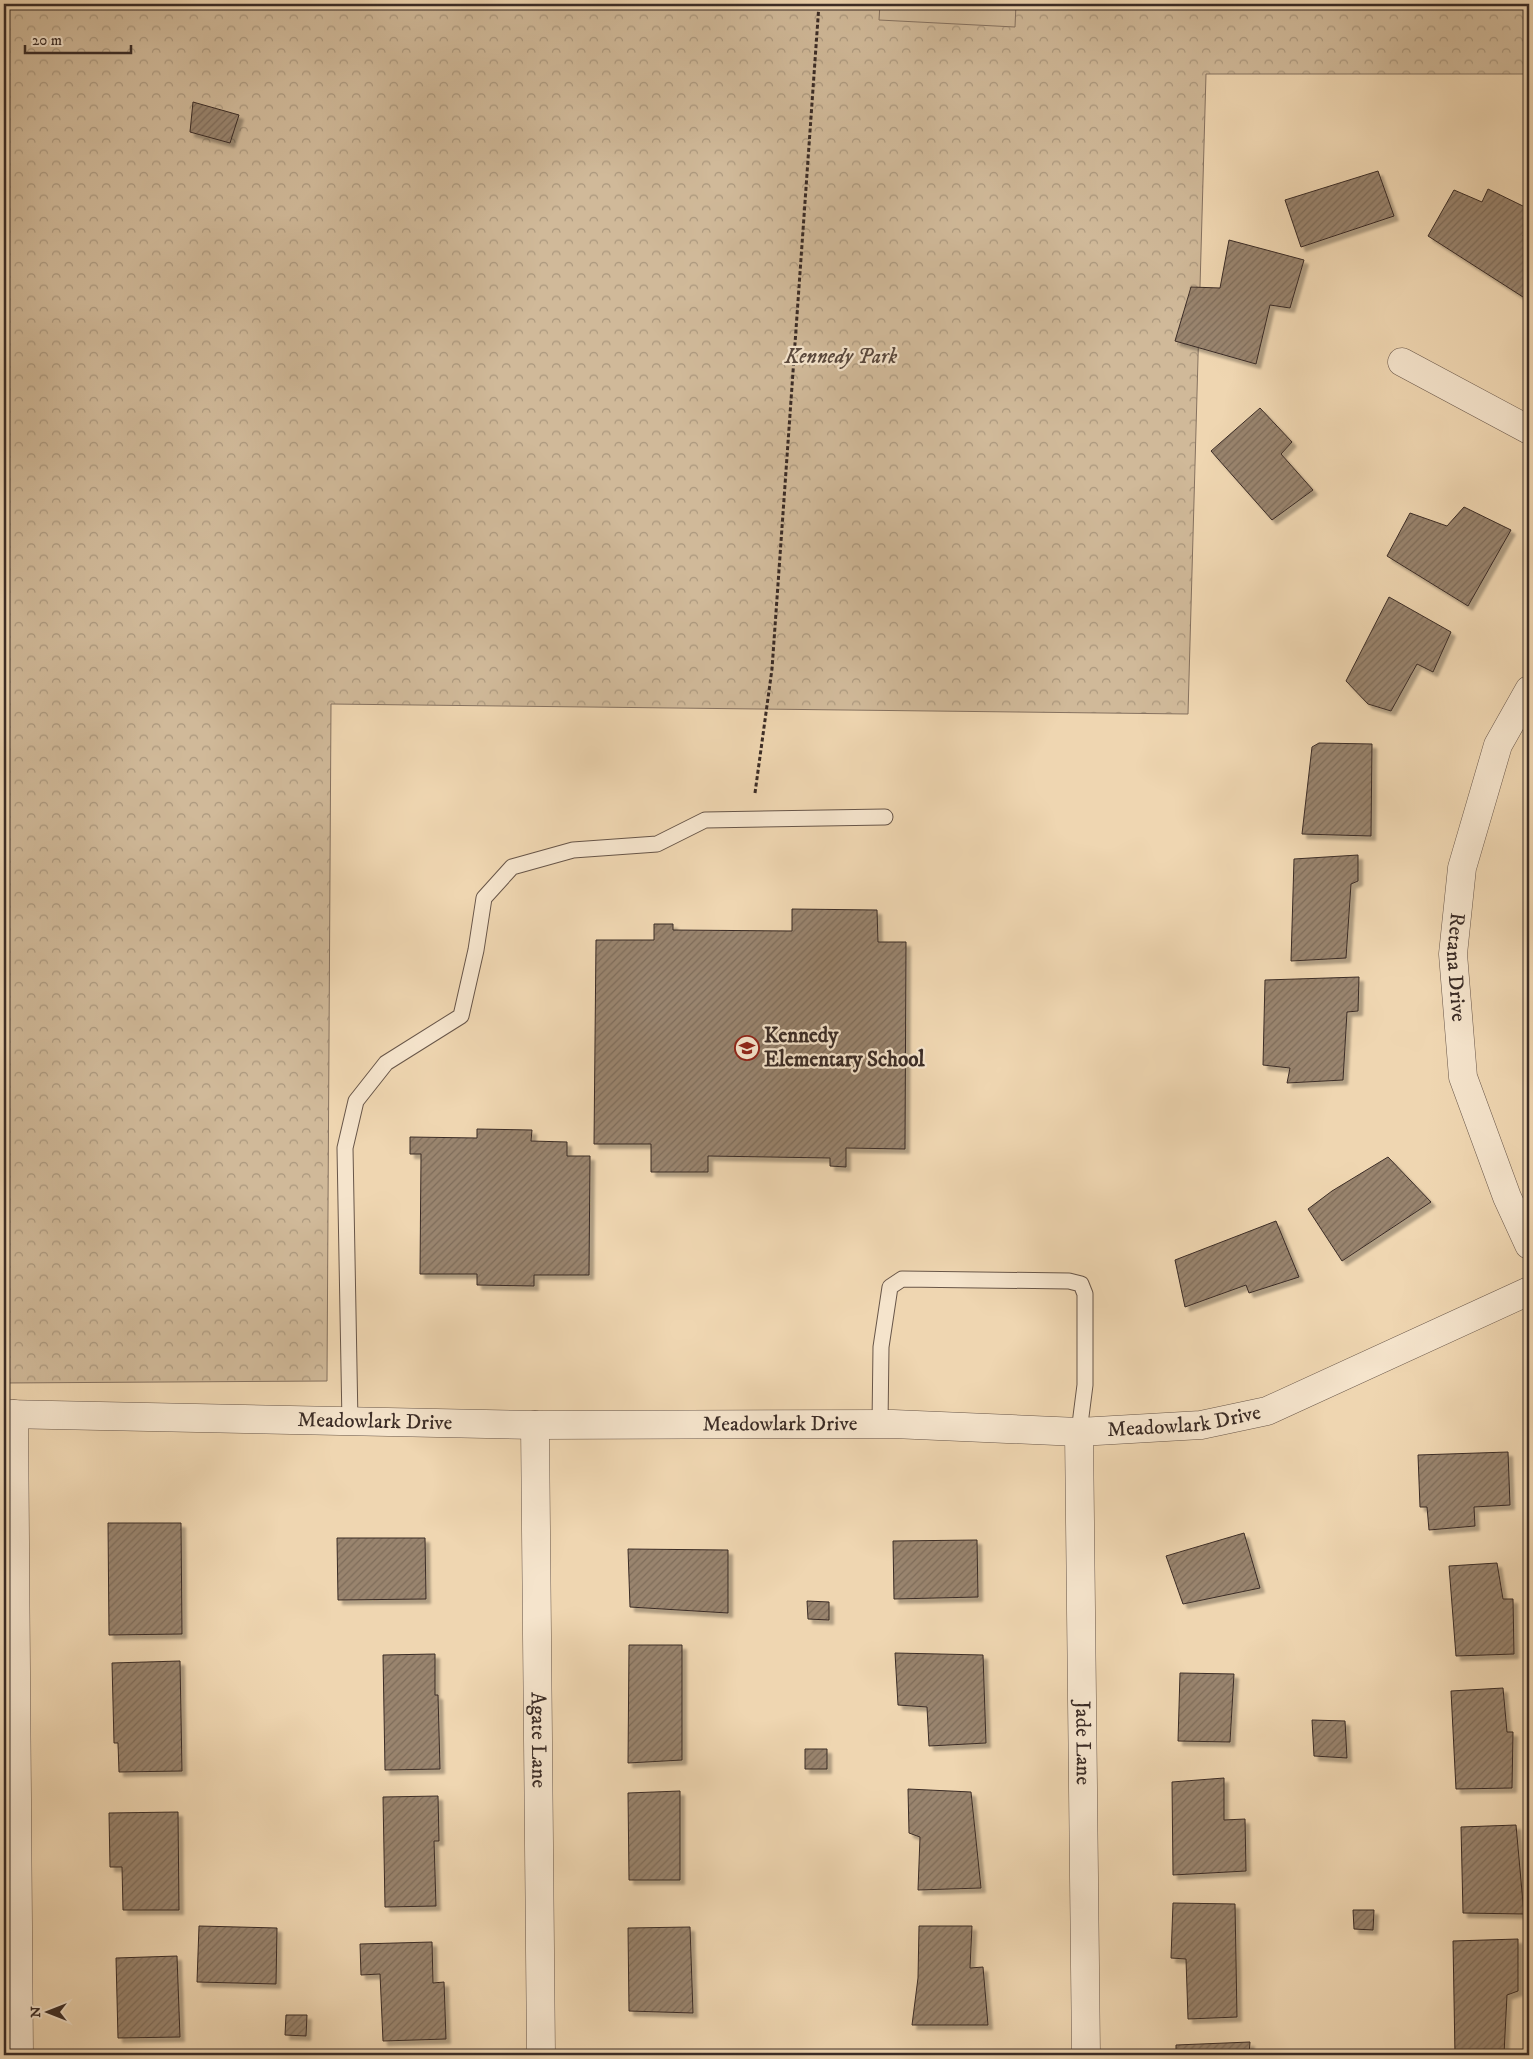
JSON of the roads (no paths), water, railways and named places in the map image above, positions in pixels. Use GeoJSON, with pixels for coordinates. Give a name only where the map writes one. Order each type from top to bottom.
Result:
{"type":"FeatureCollection","features":[{"type":"Feature","properties":{"kind":"street"},"geometry":{"type":"LineString","coordinates":[[1402,362],[1529,430]]}},
{"type":"Feature","properties":{"kind":"street","name":"Retana Drive"},"geometry":{"type":"LineString","coordinates":[[1529,690],[1498,745],[1462,868],[1453,954],[1463,1077],[1507,1197],[1529,1245]]}},
{"type":"Feature","properties":{"kind":"street","name":"Meadowlark Drive"},"geometry":{"type":"LineString","coordinates":[[9,1414],[535,1426],[880,1424],[1079,1432],[1201,1425],[1267,1411],[1529,1291]]}},
{"type":"Feature","properties":{"kind":"street"},"geometry":{"type":"LineString","coordinates":[[9,1414],[19,2055]]}},
{"type":"Feature","properties":{"kind":"street","name":"Agate Lane"},"geometry":{"type":"LineString","coordinates":[[535,1426],[541,2055]]}},
{"type":"Feature","properties":{"kind":"street","name":"Jade Lane"},"geometry":{"type":"LineString","coordinates":[[1079,1432],[1086,2055]]}},
{"type":"Feature","properties":{"kind":"lane"},"geometry":{"type":"LineString","coordinates":[[350,1422],[345,1148],[356,1100],[386,1063],[461,1016],[476,950],[484,898],[512,867],[573,850],[657,844],[705,820],[885,817]]}},
{"type":"Feature","properties":{"kind":"lane"},"geometry":{"type":"LineString","coordinates":[[880,1424],[881,1347],[890,1287],[902,1279],[1069,1281],[1080,1284],[1085,1294],[1085,1385],[1079,1432]]}},
{"type":"Feature","properties":{"kind":"place","name":"Kennedy Elementary School"},"geometry":{"type":"Point","coordinates":[747,1048]}},
{"type":"Feature","properties":{"kind":"park label","name":"Kennedy Park"},"geometry":{"type":"Point","coordinates":[841,357]}}]}
